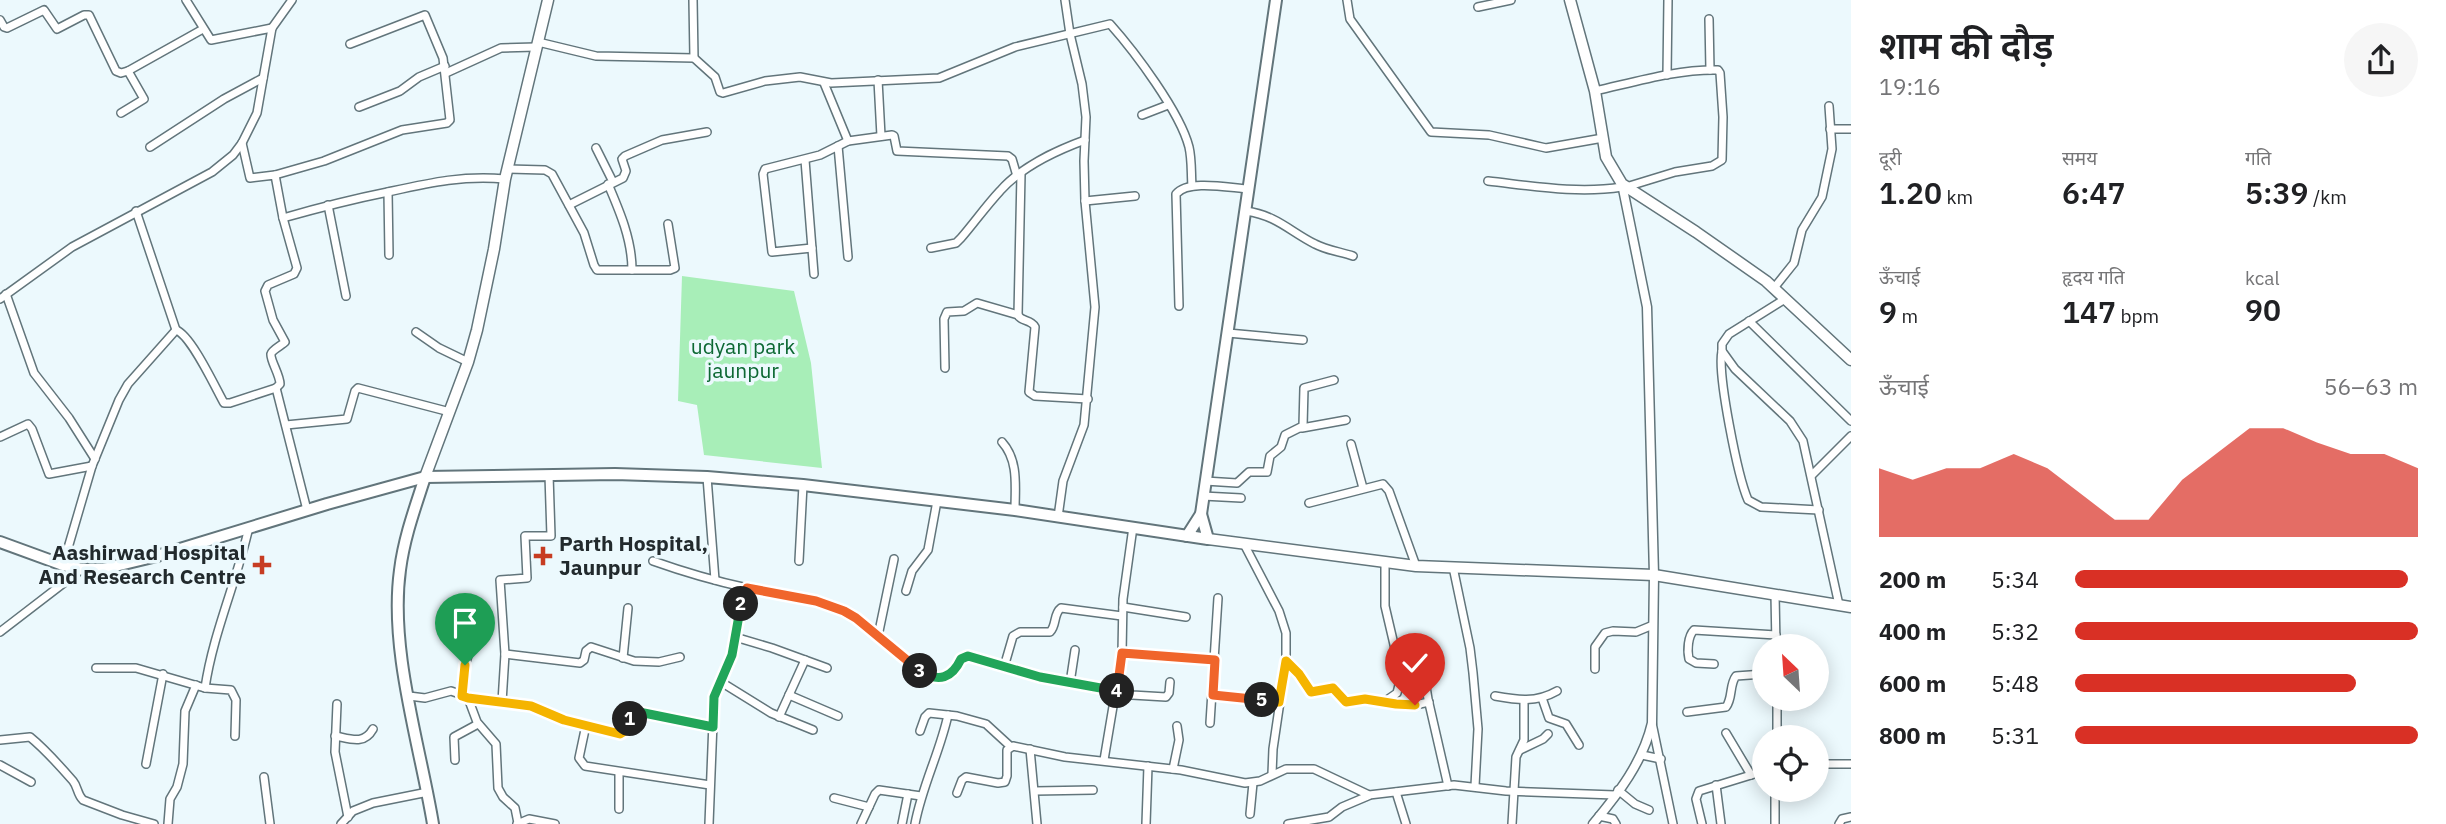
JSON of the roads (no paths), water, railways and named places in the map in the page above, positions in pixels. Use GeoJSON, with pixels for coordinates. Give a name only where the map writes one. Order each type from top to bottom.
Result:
{"type":"FeatureCollection","features":[{"type":"Feature","properties":{"kind":"highway"},"geometry":{"type":"LineString","coordinates":[[1187,536],[1200,513],[1203,496],[1276,0]]}},
{"type":"Feature","properties":{"kind":"highway"},"geometry":{"type":"LineString","coordinates":[[0,541],[63,565],[103,569],[425,477],[615,474],[707,477],[803,485],[1015,510],[1208,539],[1200,513]]}},
{"type":"Feature","properties":{"kind":"highway"},"geometry":{"type":"LineString","coordinates":[[425,477],[400,570],[398,617],[409,696],[433,824]]}},
{"type":"Feature","properties":{"kind":"main road"},"geometry":{"type":"LineString","coordinates":[[425,477],[468,362],[487,284],[506,174],[548,0]]}},
{"type":"Feature","properties":{"kind":"main road"},"geometry":{"type":"LineString","coordinates":[[1570,0],[1595,91],[1606,157],[1623,186],[1696,232],[1774,288],[1851,360]]}},
{"type":"Feature","properties":{"kind":"main road"},"geometry":{"type":"LineString","coordinates":[[1208,539],[1416,566],[1654,575],[1851,607]]}},
{"type":"Feature","properties":{"kind":"street"},"geometry":{"type":"LineString","coordinates":[[186,0],[211,40],[272,28]]}},
{"type":"Feature","properties":{"kind":"street"},"geometry":{"type":"LineString","coordinates":[[93,462],[69,418],[34,373],[3,297],[72,247],[212,172],[233,155],[257,113],[272,28],[292,0]]}},
{"type":"Feature","properties":{"kind":"street"},"geometry":{"type":"LineString","coordinates":[[693,0],[694,58]]}},
{"type":"Feature","properties":{"kind":"street"},"geometry":{"type":"LineString","coordinates":[[1058,517],[1063,481],[1084,425],[1095,307],[1085,201],[1086,117],[1065,0]]}},
{"type":"Feature","properties":{"kind":"street"},"geometry":{"type":"LineString","coordinates":[[1347,0],[1350,19],[1431,132],[1489,135],[1546,148],[1603,138]]}},
{"type":"Feature","properties":{"kind":"street"},"geometry":{"type":"LineString","coordinates":[[1478,8],[1511,0]]}},
{"type":"Feature","properties":{"kind":"street"},"geometry":{"type":"LineString","coordinates":[[1667,75],[1668,0]]}},
{"type":"Feature","properties":{"kind":"street"},"geometry":{"type":"LineString","coordinates":[[0,20],[7,28],[44,10],[57,29],[87,15],[116,71],[121,73],[203,30]]}},
{"type":"Feature","properties":{"kind":"street"},"geometry":{"type":"LineString","coordinates":[[242,143],[250,178],[275,175],[324,161],[402,130],[449,122],[451,117],[446,69],[428,19],[423,14],[350,44]]}},
{"type":"Feature","properties":{"kind":"street"},"geometry":{"type":"LineString","coordinates":[[1709,19],[1710,69]]}},
{"type":"Feature","properties":{"kind":"street"},"geometry":{"type":"LineString","coordinates":[[359,107],[400,91],[419,77],[501,48],[537,44],[596,56],[694,58],[715,77],[720,92],[723,93],[765,81],[800,77],[824,83],[939,78],[1015,47],[1110,24],[1123,38],[1168,104],[1188,144],[1192,186]]}},
{"type":"Feature","properties":{"kind":"street"},"geometry":{"type":"LineString","coordinates":[[1488,181],[1571,190],[1602,190],[1712,166],[1721,160],[1723,130],[1721,77],[1718,70],[1667,75],[1595,91]]}},
{"type":"Feature","properties":{"kind":"street"},"geometry":{"type":"LineString","coordinates":[[121,113],[144,99],[128,71]]}},
{"type":"Feature","properties":{"kind":"street"},"geometry":{"type":"LineString","coordinates":[[150,147],[224,99],[263,78]]}},
{"type":"Feature","properties":{"kind":"street"},"geometry":{"type":"LineString","coordinates":[[878,80],[881,136]]}},
{"type":"Feature","properties":{"kind":"street"},"geometry":{"type":"LineString","coordinates":[[824,83],[848,141]]}},
{"type":"Feature","properties":{"kind":"street"},"geometry":{"type":"LineString","coordinates":[[1142,115],[1168,104]]}},
{"type":"Feature","properties":{"kind":"street"},"geometry":{"type":"LineString","coordinates":[[1774,288],[1794,263],[1802,230],[1822,197],[1832,149],[1829,106]]}},
{"type":"Feature","properties":{"kind":"street"},"geometry":{"type":"LineString","coordinates":[[1830,130],[1851,129]]}},
{"type":"Feature","properties":{"kind":"street"},"geometry":{"type":"LineString","coordinates":[[569,205],[626,175],[622,159],[625,156],[662,140],[707,132]]}},
{"type":"Feature","properties":{"kind":"street"},"geometry":{"type":"LineString","coordinates":[[812,248],[772,252],[763,174],[765,169],[805,160],[848,141],[893,135],[897,151],[1008,156],[1019,175],[1018,315]]}},
{"type":"Feature","properties":{"kind":"street"},"geometry":{"type":"LineString","coordinates":[[931,248],[956,243],[1001,190],[1019,175],[1048,155],[1086,140]]}},
{"type":"Feature","properties":{"kind":"street"},"geometry":{"type":"LineString","coordinates":[[838,146],[849,257]]}},
{"type":"Feature","properties":{"kind":"street"},"geometry":{"type":"LineString","coordinates":[[596,148],[628,236],[632,270]]}},
{"type":"Feature","properties":{"kind":"street"},"geometry":{"type":"LineString","coordinates":[[805,160],[814,274]]}},
{"type":"Feature","properties":{"kind":"street"},"geometry":{"type":"LineString","coordinates":[[284,218],[328,205],[464,177],[548,171],[559,184],[589,245],[595,267],[602,270],[670,271],[675,268],[668,224]]}},
{"type":"Feature","properties":{"kind":"street"},"geometry":{"type":"LineString","coordinates":[[176,330],[181,331],[192,346],[224,403],[276,388],[280,384],[279,374],[271,356],[272,352],[285,342],[273,320],[266,288],[297,271],[275,175]]}},
{"type":"Feature","properties":{"kind":"street"},"geometry":{"type":"LineString","coordinates":[[1179,306],[1175,200],[1180,190],[1192,186],[1249,189]]}},
{"type":"Feature","properties":{"kind":"street"},"geometry":{"type":"LineString","coordinates":[[1623,186],[1647,307],[1654,575],[1652,723],[1673,824]]}},
{"type":"Feature","properties":{"kind":"street"},"geometry":{"type":"LineString","coordinates":[[388,192],[389,254]]}},
{"type":"Feature","properties":{"kind":"street"},"geometry":{"type":"LineString","coordinates":[[1085,201],[1135,196]]}},
{"type":"Feature","properties":{"kind":"street"},"geometry":{"type":"LineString","coordinates":[[328,205],[346,296]]}},
{"type":"Feature","properties":{"kind":"street"},"geometry":{"type":"LineString","coordinates":[[136,211],[176,330]]}},
{"type":"Feature","properties":{"kind":"street"},"geometry":{"type":"LineString","coordinates":[[1246,211],[1263,214],[1286,225],[1316,245],[1353,256]]}},
{"type":"Feature","properties":{"kind":"street"},"geometry":{"type":"LineString","coordinates":[[1785,299],[1724,339],[1720,369],[1748,500],[1761,507],[1819,510]]}},
{"type":"Feature","properties":{"kind":"street"},"geometry":{"type":"LineString","coordinates":[[945,368],[944,318],[947,312],[964,311],[977,303],[1018,315],[1035,327],[1029,390],[1031,394],[1088,399]]}},
{"type":"Feature","properties":{"kind":"street"},"geometry":{"type":"LineString","coordinates":[[1749,321],[1851,421]]}},
{"type":"Feature","properties":{"kind":"street"},"geometry":{"type":"LineString","coordinates":[[63,565],[93,462],[119,400],[128,384],[176,330]]}},
{"type":"Feature","properties":{"kind":"street"},"geometry":{"type":"LineString","coordinates":[[416,332],[439,348],[468,362]]}},
{"type":"Feature","properties":{"kind":"street"},"geometry":{"type":"LineString","coordinates":[[1228,333],[1303,340]]}},
{"type":"Feature","properties":{"kind":"street"},"geometry":{"type":"LineString","coordinates":[[1722,351],[1735,369],[1797,429],[1807,453],[1839,605]]}},
{"type":"Feature","properties":{"kind":"street"},"geometry":{"type":"LineString","coordinates":[[1302,428],[1304,388],[1334,380]]}},
{"type":"Feature","properties":{"kind":"street"},"geometry":{"type":"LineString","coordinates":[[276,388],[307,510]]}},
{"type":"Feature","properties":{"kind":"street"},"geometry":{"type":"LineString","coordinates":[[286,425],[347,419],[358,388],[450,412]]}},
{"type":"Feature","properties":{"kind":"street"},"geometry":{"type":"LineString","coordinates":[[1205,481],[1237,483],[1249,472],[1267,472],[1270,456],[1281,447],[1285,435],[1302,428],[1346,420]]}},
{"type":"Feature","properties":{"kind":"street"},"geometry":{"type":"LineString","coordinates":[[0,437],[28,425],[32,429],[49,474],[93,462]]}},
{"type":"Feature","properties":{"kind":"street"},"geometry":{"type":"LineString","coordinates":[[1812,475],[1851,436]]}},
{"type":"Feature","properties":{"kind":"street"},"geometry":{"type":"LineString","coordinates":[[1002,442],[1010,453],[1014,467],[1015,510]]}},
{"type":"Feature","properties":{"kind":"street"},"geometry":{"type":"LineString","coordinates":[[1352,444],[1363,488]]}},
{"type":"Feature","properties":{"kind":"street"},"geometry":{"type":"LineString","coordinates":[[502,702],[505,654],[500,580],[527,578],[525,536],[551,536],[549,475]]}},
{"type":"Feature","properties":{"kind":"street"},"geometry":{"type":"LineString","coordinates":[[707,477],[715,580]]}},
{"type":"Feature","properties":{"kind":"street"},"geometry":{"type":"LineString","coordinates":[[1308,503],[1379,484],[1386,486],[1416,566]]}},
{"type":"Feature","properties":{"kind":"street"},"geometry":{"type":"LineString","coordinates":[[799,561],[803,485]]}},
{"type":"Feature","properties":{"kind":"street"},"geometry":{"type":"LineString","coordinates":[[1203,496],[1241,498]]}},
{"type":"Feature","properties":{"kind":"street"},"geometry":{"type":"LineString","coordinates":[[906,591],[912,571],[928,550],[937,501]]}},
{"type":"Feature","properties":{"kind":"street"},"geometry":{"type":"LineString","coordinates":[[205,688],[208,666],[249,527]]}},
{"type":"Feature","properties":{"kind":"street"},"geometry":{"type":"LineString","coordinates":[[1104,760],[1122,653],[1122,616],[1133,527]]}},
{"type":"Feature","properties":{"kind":"street"},"geometry":{"type":"LineString","coordinates":[[1244,544],[1279,611],[1286,633],[1286,661],[1273,748],[1272,774]]}},
{"type":"Feature","properties":{"kind":"street"},"geometry":{"type":"LineString","coordinates":[[878,636],[894,559]]}},
{"type":"Feature","properties":{"kind":"street"},"geometry":{"type":"LineString","coordinates":[[653,561],[715,580],[829,606],[856,618],[916,668],[939,677],[953,674],[965,656],[1070,683],[1163,698],[1168,695],[1170,682]]}},
{"type":"Feature","properties":{"kind":"street"},"geometry":{"type":"LineString","coordinates":[[1384,702],[1396,693],[1399,685],[1396,653],[1385,606],[1385,562]]}},
{"type":"Feature","properties":{"kind":"street"},"geometry":{"type":"LineString","coordinates":[[1453,567],[1473,673],[1478,729],[1475,786]]}},
{"type":"Feature","properties":{"kind":"street"},"geometry":{"type":"LineString","coordinates":[[0,632],[82,569]]}},
{"type":"Feature","properties":{"kind":"street"},"geometry":{"type":"LineString","coordinates":[[709,824],[714,697],[729,665],[747,588]]}},
{"type":"Feature","properties":{"kind":"street"},"geometry":{"type":"LineString","coordinates":[[1775,594],[1776,634]]}},
{"type":"Feature","properties":{"kind":"street"},"geometry":{"type":"LineString","coordinates":[[1210,723],[1218,598]]}},
{"type":"Feature","properties":{"kind":"street"},"geometry":{"type":"LineString","coordinates":[[1123,607],[1186,617]]}},
{"type":"Feature","properties":{"kind":"street"},"geometry":{"type":"LineString","coordinates":[[623,658],[628,608]]}},
{"type":"Feature","properties":{"kind":"street"},"geometry":{"type":"LineString","coordinates":[[1004,667],[1013,636],[1020,632],[1050,632],[1057,611],[1061,608],[1122,616]]}},
{"type":"Feature","properties":{"kind":"street"},"geometry":{"type":"LineString","coordinates":[[1595,669],[1595,648],[1605,633],[1636,632],[1653,625]]}},
{"type":"Feature","properties":{"kind":"street"},"geometry":{"type":"LineString","coordinates":[[1714,664],[1696,663],[1689,659],[1691,632],[1760,634]]}},
{"type":"Feature","properties":{"kind":"street"},"geometry":{"type":"LineString","coordinates":[[735,638],[827,668]]}},
{"type":"Feature","properties":{"kind":"street"},"geometry":{"type":"LineString","coordinates":[[505,654],[580,663],[590,647],[623,658],[648,662],[680,657]]}},
{"type":"Feature","properties":{"kind":"street"},"geometry":{"type":"LineString","coordinates":[[470,650],[465,665],[465,697],[478,724],[496,744],[498,788],[515,808],[518,824],[524,820],[537,819],[555,824]]}},
{"type":"Feature","properties":{"kind":"street"},"geometry":{"type":"LineString","coordinates":[[1070,683],[1075,650]]}},
{"type":"Feature","properties":{"kind":"street"},"geometry":{"type":"LineString","coordinates":[[1122,653],[1215,660]]}},
{"type":"Feature","properties":{"kind":"street"},"geometry":{"type":"LineString","coordinates":[[779,717],[805,660]]}},
{"type":"Feature","properties":{"kind":"street"},"geometry":{"type":"LineString","coordinates":[[1286,661],[1311,692],[1333,688],[1346,702],[1365,699],[1415,705],[1429,702]]}},
{"type":"Feature","properties":{"kind":"street"},"geometry":{"type":"LineString","coordinates":[[96,668],[127,667],[163,674],[205,688],[233,691],[236,700],[235,736]]}},
{"type":"Feature","properties":{"kind":"street"},"geometry":{"type":"LineString","coordinates":[[1423,668],[1448,786]]}},
{"type":"Feature","properties":{"kind":"street"},"geometry":{"type":"LineString","coordinates":[[146,764],[163,674]]}},
{"type":"Feature","properties":{"kind":"street"},"geometry":{"type":"LineString","coordinates":[[1686,712],[1726,707],[1730,701],[1734,677],[1752,674]]}},
{"type":"Feature","properties":{"kind":"street"},"geometry":{"type":"LineString","coordinates":[[721,682],[779,717],[813,730]]}},
{"type":"Feature","properties":{"kind":"street"},"geometry":{"type":"LineString","coordinates":[[168,824],[170,799],[177,787],[183,764],[185,711],[196,685]]}},
{"type":"Feature","properties":{"kind":"street"},"geometry":{"type":"LineString","coordinates":[[409,696],[425,698],[451,691],[465,697],[531,706],[564,720],[620,734],[628,729],[633,714],[639,712],[713,727]]}},
{"type":"Feature","properties":{"kind":"street"},"geometry":{"type":"LineString","coordinates":[[1495,696],[1524,700],[1542,698],[1557,691]]}},
{"type":"Feature","properties":{"kind":"street"},"geometry":{"type":"LineString","coordinates":[[789,695],[838,716]]}},
{"type":"Feature","properties":{"kind":"street"},"geometry":{"type":"LineString","coordinates":[[1213,695],[1279,702]]}},
{"type":"Feature","properties":{"kind":"street"},"geometry":{"type":"LineString","coordinates":[[1542,698],[1549,718],[1566,724],[1579,745]]}},
{"type":"Feature","properties":{"kind":"street"},"geometry":{"type":"LineString","coordinates":[[1511,824],[1516,757],[1524,740],[1524,700]]}},
{"type":"Feature","properties":{"kind":"street"},"geometry":{"type":"LineString","coordinates":[[337,704],[336,761],[348,817]]}},
{"type":"Feature","properties":{"kind":"street"},"geometry":{"type":"LineString","coordinates":[[920,731],[927,714],[948,715],[986,724],[1010,746],[1065,757],[1173,769],[1253,783],[1286,769],[1314,769],[1369,795]]}},
{"type":"Feature","properties":{"kind":"street"},"geometry":{"type":"LineString","coordinates":[[915,824],[921,796],[943,738],[948,715]]}},
{"type":"Feature","properties":{"kind":"street"},"geometry":{"type":"LineString","coordinates":[[1593,824],[1642,755],[1652,723]]}},
{"type":"Feature","properties":{"kind":"street"},"geometry":{"type":"LineString","coordinates":[[455,760],[454,737],[458,732],[478,724]]}},
{"type":"Feature","properties":{"kind":"street"},"geometry":{"type":"LineString","coordinates":[[586,725],[580,762],[585,766],[710,785]]}},
{"type":"Feature","properties":{"kind":"street"},"geometry":{"type":"LineString","coordinates":[[1173,769],[1179,740],[1177,726]]}},
{"type":"Feature","properties":{"kind":"street"},"geometry":{"type":"LineString","coordinates":[[335,736],[361,740],[368,738],[373,729]]}},
{"type":"Feature","properties":{"kind":"street"},"geometry":{"type":"LineString","coordinates":[[1702,824],[1697,794],[1703,789],[1751,775],[1726,733]]}},
{"type":"Feature","properties":{"kind":"street"},"geometry":{"type":"LineString","coordinates":[[1519,750],[1548,734]]}},
{"type":"Feature","properties":{"kind":"street"},"geometry":{"type":"LineString","coordinates":[[0,740],[30,737],[55,759],[75,783],[79,797],[83,800],[96,807],[149,823]]}},
{"type":"Feature","properties":{"kind":"street"},"geometry":{"type":"LineString","coordinates":[[957,793],[962,780],[967,777],[1005,782],[1007,750],[1010,746]]}},
{"type":"Feature","properties":{"kind":"street"},"geometry":{"type":"LineString","coordinates":[[1030,749],[1037,824]]}},
{"type":"Feature","properties":{"kind":"street"},"geometry":{"type":"LineString","coordinates":[[1642,755],[1661,759]]}},
{"type":"Feature","properties":{"kind":"street"},"geometry":{"type":"LineString","coordinates":[[1829,764],[1851,764]]}},
{"type":"Feature","properties":{"kind":"street"},"geometry":{"type":"LineString","coordinates":[[0,765],[31,782]]}},
{"type":"Feature","properties":{"kind":"street"},"geometry":{"type":"LineString","coordinates":[[1146,824],[1148,766]]}},
{"type":"Feature","properties":{"kind":"street"},"geometry":{"type":"LineString","coordinates":[[619,772],[619,809]]}},
{"type":"Feature","properties":{"kind":"street"},"geometry":{"type":"LineString","coordinates":[[264,777],[270,824]]}},
{"type":"Feature","properties":{"kind":"street"},"geometry":{"type":"LineString","coordinates":[[1250,814],[1253,783]]}},
{"type":"Feature","properties":{"kind":"street"},"geometry":{"type":"LineString","coordinates":[[1717,785],[1721,824]]}},
{"type":"Feature","properties":{"kind":"street"},"geometry":{"type":"LineString","coordinates":[[1288,824],[1329,817],[1342,807],[1369,795],[1448,786],[1475,786],[1514,792],[1616,792],[1648,810]]}},
{"type":"Feature","properties":{"kind":"street"},"geometry":{"type":"LineString","coordinates":[[861,824],[879,790],[921,796]]}},
{"type":"Feature","properties":{"kind":"street"},"geometry":{"type":"LineString","coordinates":[[1035,791],[1093,790]]}},
{"type":"Feature","properties":{"kind":"street"},"geometry":{"type":"LineString","coordinates":[[341,824],[353,811],[373,803],[428,792]]}},
{"type":"Feature","properties":{"kind":"street"},"geometry":{"type":"LineString","coordinates":[[1396,792],[1406,824]]}},
{"type":"Feature","properties":{"kind":"street"},"geometry":{"type":"LineString","coordinates":[[902,824],[908,794]]}},
{"type":"Feature","properties":{"kind":"street"},"geometry":{"type":"LineString","coordinates":[[834,798],[869,807]]}},
{"type":"Feature","properties":{"kind":"street"},"geometry":{"type":"LineString","coordinates":[[1774,802],[1775,824]]}},
{"type":"Feature","properties":{"kind":"street"},"geometry":{"type":"LineString","coordinates":[[1599,816],[1613,819],[1616,824]]}},
{"type":"Feature","properties":{"kind":"street"},"geometry":{"type":"LineString","coordinates":[[1839,824],[1842,819],[1851,817]]}},
{"type":"Feature","properties":{"kind":"place","name":"Parth Hospital, Jaunpur"},"geometry":{"type":"Point","coordinates":[543,556]}},
{"type":"Feature","properties":{"kind":"place","name":"Aashirwad Hospital And Research Centre"},"geometry":{"type":"Point","coordinates":[262,565]}},
{"type":"Feature","properties":{"kind":"park label","name":"udyan park jaunpur"},"geometry":{"type":"Point","coordinates":[743,359]}}]}
